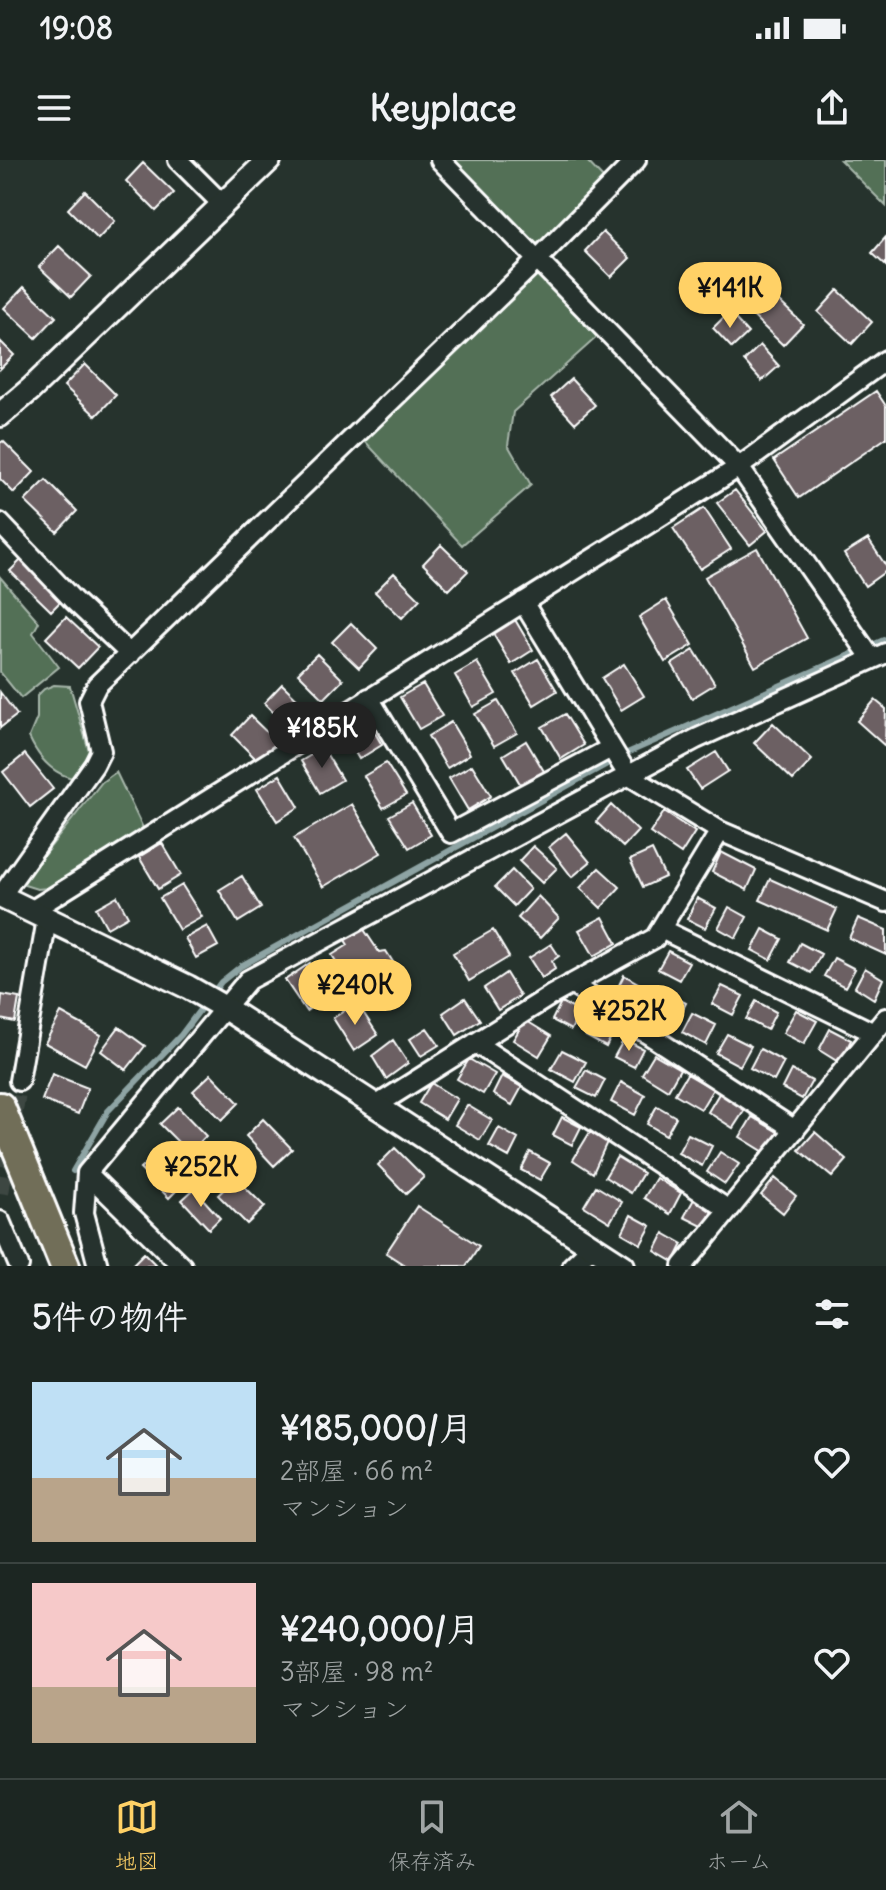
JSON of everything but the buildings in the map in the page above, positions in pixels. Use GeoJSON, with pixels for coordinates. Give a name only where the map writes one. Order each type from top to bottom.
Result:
{"type":"FeatureCollection","features":[{"type":"Feature","properties":{"kind":"main road"},"geometry":{"type":"LineString","coordinates":[[0,1107],[65,1266]]}},
{"type":"Feature","properties":{"kind":"street"},"geometry":{"type":"LineString","coordinates":[[178,160],[223,205]]}},
{"type":"Feature","properties":{"kind":"street"},"geometry":{"type":"LineString","coordinates":[[0,415],[31,389],[269,160]]}},
{"type":"Feature","properties":{"kind":"street"},"geometry":{"type":"LineString","coordinates":[[98,1266],[84,1213],[87,1173],[248,980],[696,739],[879,656],[859,640],[739,467],[440,160]]}},
{"type":"Feature","properties":{"kind":"street"},"geometry":{"type":"LineString","coordinates":[[623,1266],[225,1008],[0,896],[101,751],[89,701],[97,685],[536,261],[636,160]]}},
{"type":"Feature","properties":{"kind":"street"},"geometry":{"type":"LineString","coordinates":[[19,1081],[39,915],[369,698],[739,467],[886,360]]}},
{"type":"Feature","properties":{"kind":"street"},"geometry":{"type":"LineString","coordinates":[[0,523],[73,600],[130,654]]}},
{"type":"Feature","properties":{"kind":"street"},"geometry":{"type":"LineString","coordinates":[[523,602],[628,775],[720,831],[884,900]]}},
{"type":"Feature","properties":{"kind":"street"},"geometry":{"type":"LineString","coordinates":[[369,698],[451,833],[611,748]]}},
{"type":"Feature","properties":{"kind":"street"},"geometry":{"type":"LineString","coordinates":[[377,1105],[571,984],[655,938],[720,831]]}},
{"type":"Feature","properties":{"kind":"street"},"geometry":{"type":"LineString","coordinates":[[661,929],[880,1026],[683,1266]]}},
{"type":"Feature","properties":{"kind":"street"},"geometry":{"type":"LineString","coordinates":[[571,984],[795,1130]]}},
{"type":"Feature","properties":{"kind":"street"},"geometry":{"type":"LineString","coordinates":[[475,1043],[729,1210]]}},
{"type":"Feature","properties":{"kind":"street"},"geometry":{"type":"LineString","coordinates":[[87,1173],[182,1266]]}},
{"type":"Feature","properties":{"kind":"street"},"geometry":{"type":"LineString","coordinates":[[0,1221],[19,1266]]}},
{"type":"Feature","properties":{"kind":"street"},"geometry":{"type":"LineString","coordinates":[[572,1266],[592,1247]]}},
{"type":"Feature","properties":{"kind":"green space"},"geometry":{"type":"Polygon","coordinates":[[[454,160],[586,160],[605,180],[538,247],[454,160]]]}},
{"type":"Feature","properties":{"kind":"green space"},"geometry":{"type":"Polygon","coordinates":[[[840,160],[886,160],[886,206],[840,160]]]}},
{"type":"Feature","properties":{"kind":"green space"},"geometry":{"type":"Polygon","coordinates":[[[536,272],[597,337],[513,412],[508,445],[531,485],[462,545],[361,437],[536,272]]]}},
{"type":"Feature","properties":{"kind":"green space"},"geometry":{"type":"Polygon","coordinates":[[[0,577],[39,622],[33,633],[59,667],[21,698],[0,672],[0,577]]]}},
{"type":"Feature","properties":{"kind":"green space"},"geometry":{"type":"Polygon","coordinates":[[[54,685],[70,686],[89,751],[78,779],[48,765],[29,737],[37,718],[37,696],[54,685]]]}},
{"type":"Feature","properties":{"kind":"green space"},"geometry":{"type":"Polygon","coordinates":[[[116,772],[144,830],[49,888],[37,889],[21,884],[102,782],[116,772]]]}},
{"type":"Feature","properties":{"kind":"waterway"},"geometry":{"type":"LineString","coordinates":[[212,994],[241,966],[625,754],[886,639]]}},
{"type":"Feature","properties":{"kind":"waterway"},"geometry":{"type":"LineString","coordinates":[[73,1171],[108,1111],[181,1035],[205,1003]]}},
{"type":"Feature","properties":{"kind":"tunnel"},"geometry":{"type":"LineString","coordinates":[[0,1193],[19,1081]]}}]}
